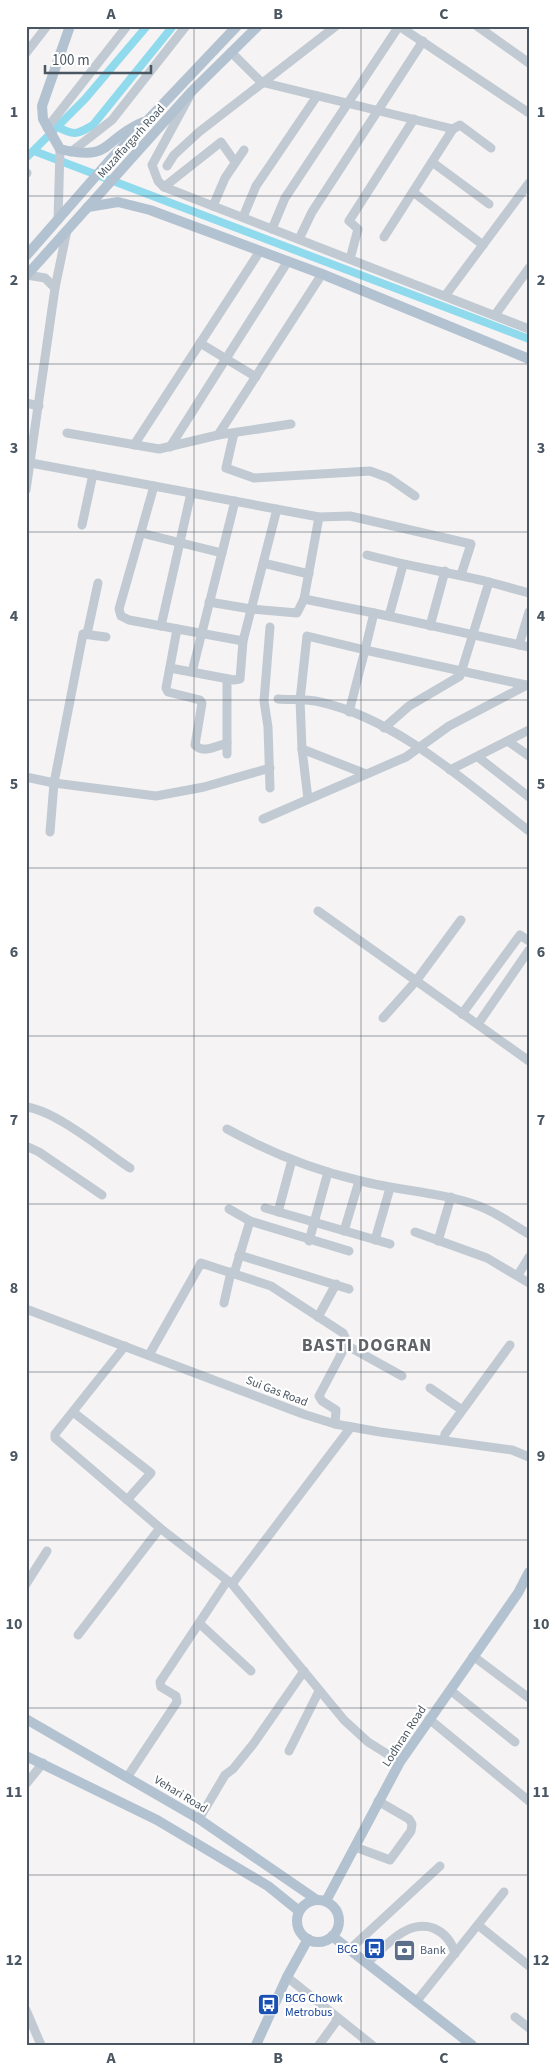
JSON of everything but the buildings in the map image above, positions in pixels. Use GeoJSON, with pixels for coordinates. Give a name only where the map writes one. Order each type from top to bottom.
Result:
{"type":"FeatureCollection","features":[{"type":"Feature","properties":{"kind":"main road"},"geometry":{"type":"LineString","coordinates":[[70,26],[42,106],[43,119],[59,150],[96,154],[106,148],[126,129],[149,120]]}},
{"type":"Feature","properties":{"kind":"main road","name":"Muzaffargarh Road"},"geometry":{"type":"LineString","coordinates":[[26,256],[109,161],[237,26]]}},
{"type":"Feature","properties":{"kind":"main road","name":"Muzaffargarh Road"},"geometry":{"type":"LineString","coordinates":[[27,275],[191,92],[258,26]]}},
{"type":"Feature","properties":{"kind":"main road"},"geometry":{"type":"LineString","coordinates":[[88,207],[118,202],[150,210],[322,274],[529,360]]}},
{"type":"Feature","properties":{"kind":"main road","name":"Lodhran Road"},"geometry":{"type":"LineString","coordinates":[[322,1900],[354,1847],[400,1762],[518,1593],[529,1572]]}},
{"type":"Feature","properties":{"kind":"main road","name":"Lodhran Road"},"geometry":{"type":"LineString","coordinates":[[518,1593],[529,1583]]}},
{"type":"Feature","properties":{"kind":"main road","name":"Vehari Road"},"geometry":{"type":"LineString","coordinates":[[26,1719],[128,1776],[199,1819],[322,1900]]}},
{"type":"Feature","properties":{"kind":"main road"},"geometry":{"type":"LineString","coordinates":[[26,1756],[44,1763],[157,1820],[268,1886],[299,1911]]}},
{"type":"Feature","properties":{"kind":"main road"},"geometry":{"type":"LineString","coordinates":[[322,1900],[332,1905],[339,1917],[336,1931],[332,1936],[320,1942],[308,1939],[298,1926],[299,1911],[307,1903],[322,1900]]}},
{"type":"Feature","properties":{"kind":"main road"},"geometry":{"type":"LineString","coordinates":[[332,1936],[472,2045]]}},
{"type":"Feature","properties":{"kind":"main road"},"geometry":{"type":"LineString","coordinates":[[256,2045],[287,1977],[308,1939]]}},
{"type":"Feature","properties":{"kind":"street"},"geometry":{"type":"LineString","coordinates":[[26,53],[47,26]]}},
{"type":"Feature","properties":{"kind":"street"},"geometry":{"type":"LineString","coordinates":[[47,128],[127,26]]}},
{"type":"Feature","properties":{"kind":"street"},"geometry":{"type":"LineString","coordinates":[[71,152],[112,120],[186,26]]}},
{"type":"Feature","properties":{"kind":"street"},"geometry":{"type":"LineString","coordinates":[[167,166],[174,155],[200,132],[261,82],[336,26]]}},
{"type":"Feature","properties":{"kind":"street"},"geometry":{"type":"LineString","coordinates":[[272,229],[285,198],[399,26],[529,113]]}},
{"type":"Feature","properties":{"kind":"street"},"geometry":{"type":"LineString","coordinates":[[477,26],[529,63]]}},
{"type":"Feature","properties":{"kind":"street"},"geometry":{"type":"LineString","coordinates":[[299,239],[312,212],[423,41]]}},
{"type":"Feature","properties":{"kind":"street"},"geometry":{"type":"LineString","coordinates":[[231,52],[261,82],[453,129]]}},
{"type":"Feature","properties":{"kind":"street"},"geometry":{"type":"LineString","coordinates":[[191,92],[152,164],[158,181],[164,187],[495,315],[529,330]]}},
{"type":"Feature","properties":{"kind":"street"},"geometry":{"type":"LineString","coordinates":[[243,218],[256,186],[317,96]]}},
{"type":"Feature","properties":{"kind":"street"},"geometry":{"type":"LineString","coordinates":[[350,259],[358,229],[349,221],[414,119]]}},
{"type":"Feature","properties":{"kind":"street"},"geometry":{"type":"LineString","coordinates":[[384,237],[453,129],[460,126],[491,148]]}},
{"type":"Feature","properties":{"kind":"street"},"geometry":{"type":"LineString","coordinates":[[164,187],[221,142],[235,162]]}},
{"type":"Feature","properties":{"kind":"street"},"geometry":{"type":"LineString","coordinates":[[58,220],[59,150]]}},
{"type":"Feature","properties":{"kind":"street"},"geometry":{"type":"LineString","coordinates":[[213,206],[235,162],[244,150]]}},
{"type":"Feature","properties":{"kind":"street"},"geometry":{"type":"LineString","coordinates":[[432,162],[489,204]]}},
{"type":"Feature","properties":{"kind":"street"},"geometry":{"type":"LineString","coordinates":[[445,296],[529,183]]}},
{"type":"Feature","properties":{"kind":"street"},"geometry":{"type":"LineString","coordinates":[[413,192],[483,245]]}},
{"type":"Feature","properties":{"kind":"street"},"geometry":{"type":"LineString","coordinates":[[26,490],[55,288],[67,230]]}},
{"type":"Feature","properties":{"kind":"street"},"geometry":{"type":"LineString","coordinates":[[134,446],[260,251]]}},
{"type":"Feature","properties":{"kind":"street"},"geometry":{"type":"LineString","coordinates":[[170,446],[288,261]]}},
{"type":"Feature","properties":{"kind":"street"},"geometry":{"type":"LineString","coordinates":[[495,315],[529,268]]}},
{"type":"Feature","properties":{"kind":"street"},"geometry":{"type":"LineString","coordinates":[[218,435],[322,274]]}},
{"type":"Feature","properties":{"kind":"street"},"geometry":{"type":"LineString","coordinates":[[27,275],[45,278],[55,288]]}},
{"type":"Feature","properties":{"kind":"street"},"geometry":{"type":"LineString","coordinates":[[200,343],[256,377]]}},
{"type":"Feature","properties":{"kind":"street"},"geometry":{"type":"LineString","coordinates":[[26,403],[39,406]]}},
{"type":"Feature","properties":{"kind":"street"},"geometry":{"type":"LineString","coordinates":[[67,433],[159,449],[218,435],[291,424]]}},
{"type":"Feature","properties":{"kind":"street"},"geometry":{"type":"LineString","coordinates":[[234,432],[226,468],[254,478],[370,471],[389,478],[415,496]]}},
{"type":"Feature","properties":{"kind":"street"},"geometry":{"type":"LineString","coordinates":[[31,462],[277,510],[319,517],[350,516],[471,544],[461,575]]}},
{"type":"Feature","properties":{"kind":"street"},"geometry":{"type":"LineString","coordinates":[[82,525],[92,474]]}},
{"type":"Feature","properties":{"kind":"street"},"geometry":{"type":"LineString","coordinates":[[154,486],[119,609],[121,616],[129,620],[243,641]]}},
{"type":"Feature","properties":{"kind":"street"},"geometry":{"type":"LineString","coordinates":[[161,626],[191,493]]}},
{"type":"Feature","properties":{"kind":"street"},"geometry":{"type":"LineString","coordinates":[[192,672],[235,501]]}},
{"type":"Feature","properties":{"kind":"street"},"geometry":{"type":"LineString","coordinates":[[170,668],[240,680],[243,641],[277,510]]}},
{"type":"Feature","properties":{"kind":"street"},"geometry":{"type":"LineString","coordinates":[[210,602],[251,609],[297,613],[304,599],[319,517]]}},
{"type":"Feature","properties":{"kind":"street"},"geometry":{"type":"LineString","coordinates":[[140,533],[222,553]]}},
{"type":"Feature","properties":{"kind":"street"},"geometry":{"type":"LineString","coordinates":[[367,555],[403,565],[446,571],[529,593]]}},
{"type":"Feature","properties":{"kind":"street"},"geometry":{"type":"LineString","coordinates":[[263,563],[309,574]]}},
{"type":"Feature","properties":{"kind":"street"},"geometry":{"type":"LineString","coordinates":[[389,616],[403,565]]}},
{"type":"Feature","properties":{"kind":"street"},"geometry":{"type":"LineString","coordinates":[[430,626],[446,571]]}},
{"type":"Feature","properties":{"kind":"street"},"geometry":{"type":"LineString","coordinates":[[384,728],[409,706],[460,676],[489,582]]}},
{"type":"Feature","properties":{"kind":"street"},"geometry":{"type":"LineString","coordinates":[[87,634],[98,583]]}},
{"type":"Feature","properties":{"kind":"street"},"geometry":{"type":"LineString","coordinates":[[304,599],[529,647]]}},
{"type":"Feature","properties":{"kind":"street"},"geometry":{"type":"LineString","coordinates":[[519,645],[529,612]]}},
{"type":"Feature","properties":{"kind":"street"},"geometry":{"type":"LineString","coordinates":[[349,712],[374,613]]}},
{"type":"Feature","properties":{"kind":"street"},"geometry":{"type":"LineString","coordinates":[[270,627],[264,701],[270,788]]}},
{"type":"Feature","properties":{"kind":"street"},"geometry":{"type":"LineString","coordinates":[[177,629],[168,692],[196,698],[202,703],[195,745],[203,750],[227,743]]}},
{"type":"Feature","properties":{"kind":"street"},"geometry":{"type":"LineString","coordinates":[[50,832],[54,783],[69,696],[83,634],[106,637]]}},
{"type":"Feature","properties":{"kind":"street"},"geometry":{"type":"LineString","coordinates":[[308,799],[302,749],[300,700],[307,636],[527,685]]}},
{"type":"Feature","properties":{"kind":"street"},"geometry":{"type":"LineString","coordinates":[[227,679],[227,754]]}},
{"type":"Feature","properties":{"kind":"street"},"geometry":{"type":"LineString","coordinates":[[263,819],[406,757],[449,726],[527,685]]}},
{"type":"Feature","properties":{"kind":"street"},"geometry":{"type":"LineString","coordinates":[[278,699],[318,702],[349,712],[384,728],[419,747],[529,831]]}},
{"type":"Feature","properties":{"kind":"street"},"geometry":{"type":"LineString","coordinates":[[450,770],[509,742],[529,730]]}},
{"type":"Feature","properties":{"kind":"street"},"geometry":{"type":"LineString","coordinates":[[509,742],[529,756]]}},
{"type":"Feature","properties":{"kind":"street"},"geometry":{"type":"LineString","coordinates":[[302,749],[366,774]]}},
{"type":"Feature","properties":{"kind":"street"},"geometry":{"type":"LineString","coordinates":[[478,757],[529,797]]}},
{"type":"Feature","properties":{"kind":"street"},"geometry":{"type":"LineString","coordinates":[[26,777],[54,783],[156,796],[204,787],[270,768]]}},
{"type":"Feature","properties":{"kind":"street"},"geometry":{"type":"LineString","coordinates":[[318,911],[529,1061]]}},
{"type":"Feature","properties":{"kind":"street"},"geometry":{"type":"LineString","coordinates":[[383,1018],[416,980],[461,920]]}},
{"type":"Feature","properties":{"kind":"street"},"geometry":{"type":"LineString","coordinates":[[462,1014],[520,935],[529,941]]}},
{"type":"Feature","properties":{"kind":"street"},"geometry":{"type":"LineString","coordinates":[[478,1024],[529,950]]}},
{"type":"Feature","properties":{"kind":"street"},"geometry":{"type":"LineString","coordinates":[[26,1107],[37,1108],[56,1119],[130,1168]]}},
{"type":"Feature","properties":{"kind":"street"},"geometry":{"type":"LineString","coordinates":[[227,1129],[265,1149],[328,1172],[390,1188],[451,1197],[482,1207],[529,1234]]}},
{"type":"Feature","properties":{"kind":"street"},"geometry":{"type":"LineString","coordinates":[[26,1146],[39,1152],[102,1195]]}},
{"type":"Feature","properties":{"kind":"street"},"geometry":{"type":"LineString","coordinates":[[278,1212],[292,1160]]}},
{"type":"Feature","properties":{"kind":"street"},"geometry":{"type":"LineString","coordinates":[[309,1241],[328,1172]]}},
{"type":"Feature","properties":{"kind":"street"},"geometry":{"type":"LineString","coordinates":[[344,1231],[359,1181]]}},
{"type":"Feature","properties":{"kind":"street"},"geometry":{"type":"LineString","coordinates":[[375,1240],[390,1188]]}},
{"type":"Feature","properties":{"kind":"street"},"geometry":{"type":"LineString","coordinates":[[438,1241],[451,1197]]}},
{"type":"Feature","properties":{"kind":"street"},"geometry":{"type":"LineString","coordinates":[[265,1208],[390,1244]]}},
{"type":"Feature","properties":{"kind":"street"},"geometry":{"type":"LineString","coordinates":[[229,1209],[250,1221],[309,1241],[349,1251]]}},
{"type":"Feature","properties":{"kind":"street"},"geometry":{"type":"LineString","coordinates":[[224,1303],[250,1221]]}},
{"type":"Feature","properties":{"kind":"street"},"geometry":{"type":"LineString","coordinates":[[415,1232],[488,1258],[529,1283]]}},
{"type":"Feature","properties":{"kind":"street"},"geometry":{"type":"LineString","coordinates":[[239,1255],[349,1289]]}},
{"type":"Feature","properties":{"kind":"street"},"geometry":{"type":"LineString","coordinates":[[518,1275],[529,1257]]}},
{"type":"Feature","properties":{"kind":"street"},"geometry":{"type":"LineString","coordinates":[[149,1355],[200,1263],[271,1286],[343,1333],[346,1339],[346,1345],[320,1396],[322,1401],[336,1410],[335,1424]]}},
{"type":"Feature","properties":{"kind":"street"},"geometry":{"type":"LineString","coordinates":[[318,1317],[336,1284]]}},
{"type":"Feature","properties":{"kind":"street","name":"Sui Gas Road"},"geometry":{"type":"LineString","coordinates":[[26,1309],[303,1414],[335,1424],[512,1450],[529,1456]]}},
{"type":"Feature","properties":{"kind":"street"},"geometry":{"type":"LineString","coordinates":[[346,1345],[402,1376]]}},
{"type":"Feature","properties":{"kind":"street"},"geometry":{"type":"LineString","coordinates":[[444,1440],[445,1434],[510,1345]]}},
{"type":"Feature","properties":{"kind":"street"},"geometry":{"type":"LineString","coordinates":[[125,1346],[55,1434],[55,1438],[160,1528],[229,1582],[344,1720],[368,1742],[400,1762]]}},
{"type":"Feature","properties":{"kind":"street"},"geometry":{"type":"LineString","coordinates":[[430,1388],[462,1410]]}},
{"type":"Feature","properties":{"kind":"street"},"geometry":{"type":"LineString","coordinates":[[73,1412],[151,1473],[127,1500]]}},
{"type":"Feature","properties":{"kind":"street"},"geometry":{"type":"LineString","coordinates":[[128,1776],[177,1702],[176,1696],[162,1687],[160,1682],[229,1582],[352,1427]]}},
{"type":"Feature","properties":{"kind":"street"},"geometry":{"type":"LineString","coordinates":[[78,1635],[160,1528]]}},
{"type":"Feature","properties":{"kind":"street"},"geometry":{"type":"LineString","coordinates":[[26,1583],[47,1551]]}},
{"type":"Feature","properties":{"kind":"street"},"geometry":{"type":"LineString","coordinates":[[199,1623],[251,1671]]}},
{"type":"Feature","properties":{"kind":"street"},"geometry":{"type":"LineString","coordinates":[[474,1656],[529,1698]]}},
{"type":"Feature","properties":{"kind":"street"},"geometry":{"type":"LineString","coordinates":[[199,1819],[225,1775],[233,1769],[254,1743],[304,1671]]}},
{"type":"Feature","properties":{"kind":"street"},"geometry":{"type":"LineString","coordinates":[[450,1690],[515,1742]]}},
{"type":"Feature","properties":{"kind":"street"},"geometry":{"type":"LineString","coordinates":[[289,1752],[319,1692]]}},
{"type":"Feature","properties":{"kind":"street"},"geometry":{"type":"LineString","coordinates":[[430,1719],[529,1801]]}},
{"type":"Feature","properties":{"kind":"street"},"geometry":{"type":"LineString","coordinates":[[26,1784],[44,1763]]}},
{"type":"Feature","properties":{"kind":"street"},"geometry":{"type":"LineString","coordinates":[[354,1847],[390,1860],[411,1831],[412,1824],[409,1819],[378,1801]]}},
{"type":"Feature","properties":{"kind":"street"},"geometry":{"type":"LineString","coordinates":[[349,1950],[440,1866]]}},
{"type":"Feature","properties":{"kind":"street"},"geometry":{"type":"LineString","coordinates":[[416,2002],[504,1892]]}},
{"type":"Feature","properties":{"kind":"street"},"geometry":{"type":"LineString","coordinates":[[478,1925],[529,1966]]}},
{"type":"Feature","properties":{"kind":"street"},"geometry":{"type":"LineString","coordinates":[[366,1963],[405,1930],[413,1926],[426,1926],[438,1930],[448,1939],[455,1954]]}},
{"type":"Feature","properties":{"kind":"street"},"geometry":{"type":"LineString","coordinates":[[287,1977],[372,2045]]}},
{"type":"Feature","properties":{"kind":"street"},"geometry":{"type":"LineString","coordinates":[[26,2010],[41,2045]]}},
{"type":"Feature","properties":{"kind":"street"},"geometry":{"type":"LineString","coordinates":[[515,2017],[529,2028]]}},
{"type":"Feature","properties":{"kind":"street"},"geometry":{"type":"LineString","coordinates":[[318,2045],[338,2019]]}},
{"type":"Feature","properties":{"kind":"waterway"},"geometry":{"type":"LineString","coordinates":[[26,158],[85,99],[147,26]]}},
{"type":"Feature","properties":{"kind":"waterway"},"geometry":{"type":"LineString","coordinates":[[56,126],[75,133],[93,125],[173,26]]}},
{"type":"Feature","properties":{"kind":"waterway"},"geometry":{"type":"LineString","coordinates":[[34,151],[529,339]]}},
{"type":"Feature","properties":{"kind":"place","name":"BCG"},"geometry":{"type":"Point","coordinates":[374,1949]}},
{"type":"Feature","properties":{"kind":"place","name":"Bank"},"geometry":{"type":"Point","coordinates":[404,1950]}},
{"type":"Feature","properties":{"kind":"place","name":"BCG Chowk Metrobus"},"geometry":{"type":"Point","coordinates":[269,2005]}},
{"type":"Feature","properties":{"kind":"district","name":"BASTI DOGRAN"},"geometry":{"type":"Point","coordinates":[367,1345]}}]}
